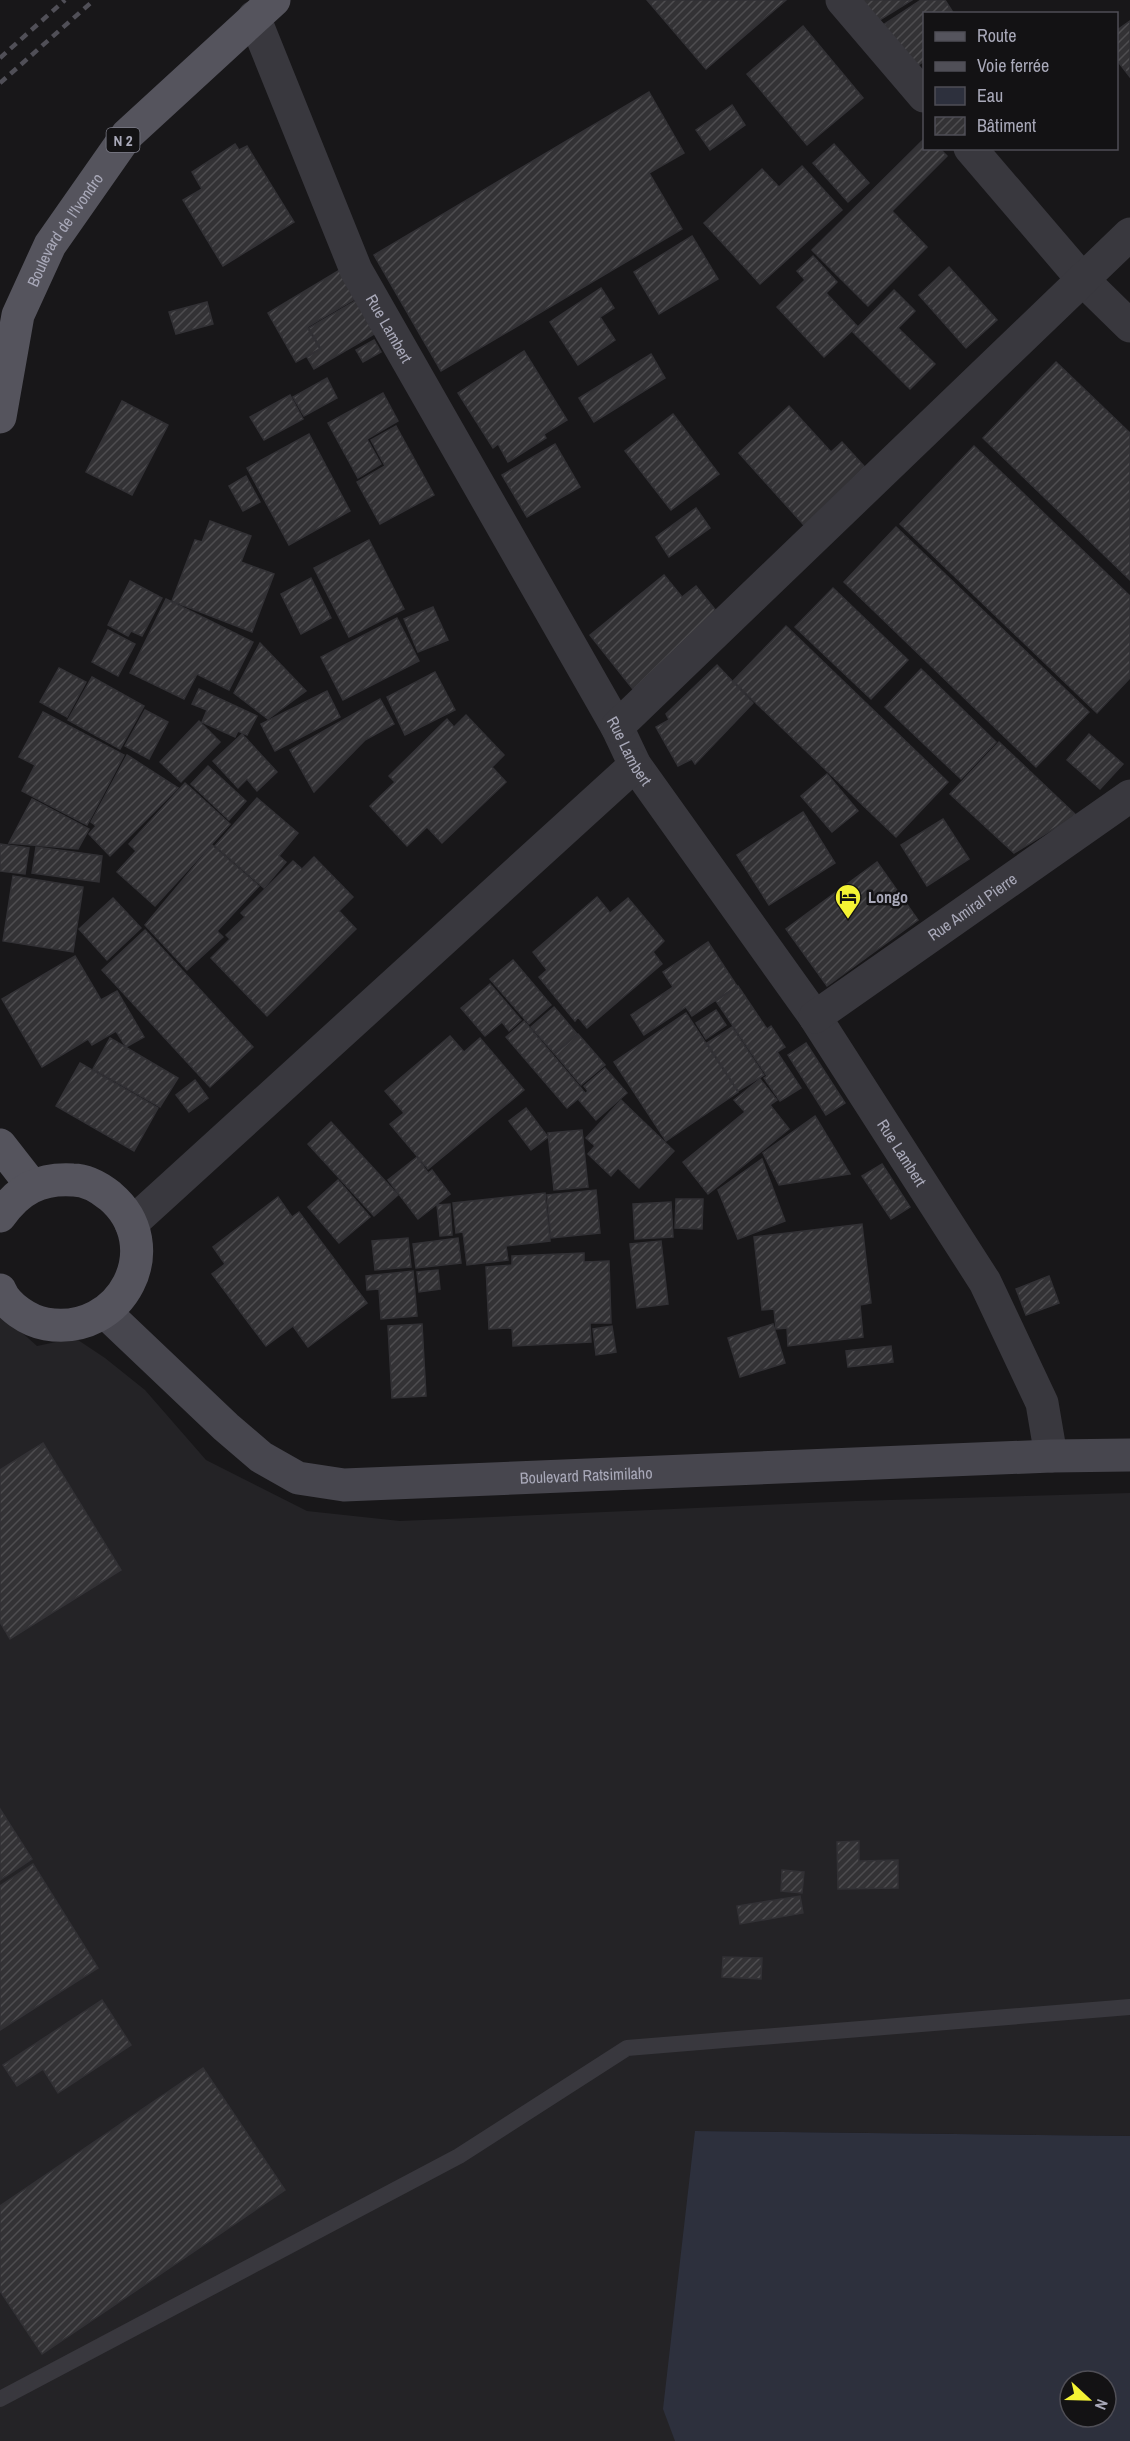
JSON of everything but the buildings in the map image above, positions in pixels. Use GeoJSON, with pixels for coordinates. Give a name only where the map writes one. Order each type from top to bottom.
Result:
{"type":"FeatureCollection","features":[{"type":"Feature","properties":{"kind":"main road","name":"Boulevard de l'Ivondro"},"geometry":{"type":"LineString","coordinates":[[9,318],[50,245],[127,135],[264,9]]}},
{"type":"Feature","properties":{"kind":"main road","name":"N 2"},"geometry":{"type":"LineString","coordinates":[[0,417],[9,318]]}},
{"type":"Feature","properties":{"kind":"main road"},"geometry":{"type":"LineString","coordinates":[[0,1144],[32,1186]]}},
{"type":"Feature","properties":{"kind":"main road"},"geometry":{"type":"LineString","coordinates":[[0,1216],[11,1200],[32,1186],[55,1179],[79,1180],[101,1188],[119,1204],[131,1224],[137,1248],[134,1272],[124,1295],[106,1313],[85,1323],[62,1327],[39,1323],[19,1312],[1,1294]]}},
{"type":"Feature","properties":{"kind":"main road","name":"Boulevard Ratsimilaho"},"geometry":{"type":"LineString","coordinates":[[106,1313],[226,1427],[261,1457],[298,1478],[344,1485],[1052,1456],[1130,1455]]}},
{"type":"Feature","properties":{"kind":"street"},"geometry":{"type":"LineString","coordinates":[[842,0],[923,95]]}},
{"type":"Feature","properties":{"kind":"street","name":"Rue Lambert"},"geometry":{"type":"LineString","coordinates":[[264,9],[356,270],[617,727],[635,765],[815,1017],[985,1282],[1042,1403],[1052,1456]]}},
{"type":"Feature","properties":{"kind":"street"},"geometry":{"type":"LineString","coordinates":[[972,150],[1083,280],[1130,326]]}},
{"type":"Feature","properties":{"kind":"street"},"geometry":{"type":"LineString","coordinates":[[617,727],[1130,234]]}},
{"type":"Feature","properties":{"kind":"street"},"geometry":{"type":"LineString","coordinates":[[131,1224],[635,765]]}},
{"type":"Feature","properties":{"kind":"street","name":"Rue Amiral Pierre"},"geometry":{"type":"LineString","coordinates":[[815,1017],[1130,796]]}},
{"type":"Feature","properties":{"kind":"lane"},"geometry":{"type":"LineString","coordinates":[[0,2399],[459,2156],[627,2048],[1130,2007]]}},
{"type":"Feature","properties":{"kind":"shaded area"},"geometry":{"type":"Polygon","coordinates":[[[0,1313],[37,1346],[75,1338],[105,1358],[145,1390],[206,1460],[307,1511],[400,1521],[855,1501],[1130,1493],[1130,2136],[695,2131],[698,2441],[0,2441],[0,1313]]]}},
{"type":"Feature","properties":{"kind":"water"},"geometry":{"type":"Polygon","coordinates":[[[695,2131],[1130,2136],[1130,2441],[675,2441],[663,2409],[695,2131]]]}},
{"type":"Feature","properties":{"kind":"railway"},"geometry":{"type":"LineString","coordinates":[[0,58],[65,0]]}},
{"type":"Feature","properties":{"kind":"railway"},"geometry":{"type":"LineString","coordinates":[[0,83],[94,0]]}},
{"type":"Feature","properties":{"kind":"place","name":"Longo"},"geometry":{"type":"Point","coordinates":[848,920]}}]}
